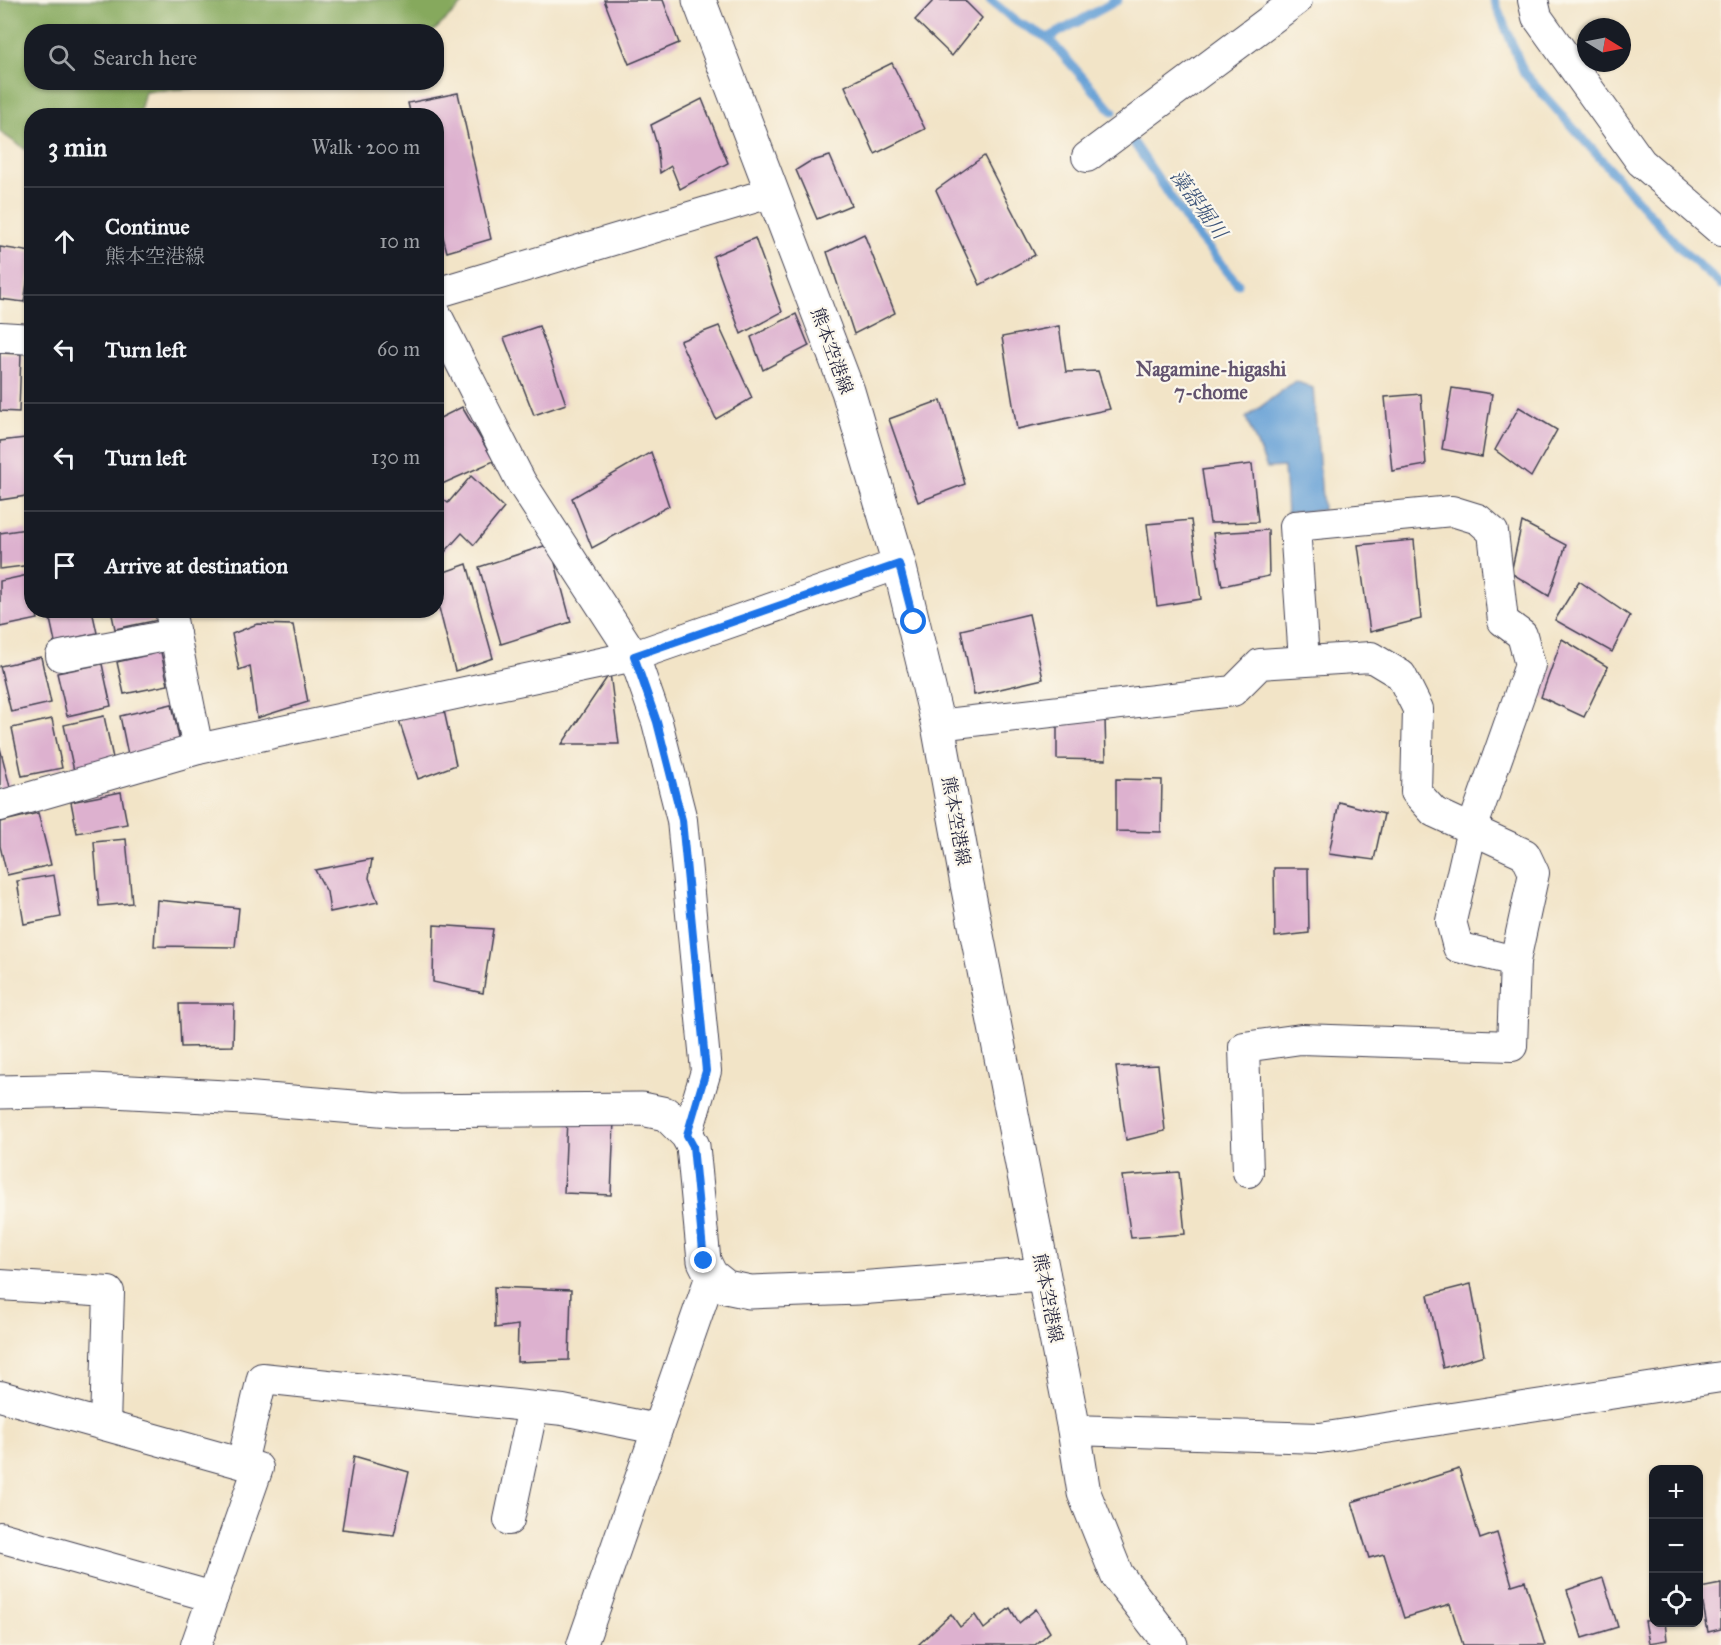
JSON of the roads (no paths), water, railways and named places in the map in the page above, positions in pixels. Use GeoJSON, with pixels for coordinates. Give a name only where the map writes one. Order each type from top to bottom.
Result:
{"type":"FeatureCollection","features":[{"type":"Feature","properties":{"kind":"main road","name":"熊本空港線"},"geometry":{"type":"LineString","coordinates":[[699,0],[848,391],[899,564],[938,725],[1074,1430],[1084,1493],[1117,1575],[1171,1645]]}},
{"type":"Feature","properties":{"kind":"main road"},"geometry":{"type":"LineString","coordinates":[[0,1092],[93,1090],[244,1098],[403,1111],[642,1109],[666,1114],[687,1135],[693,1146],[704,1261],[711,1275],[726,1287],[750,1292],[858,1288],[1043,1274]]}},
{"type":"Feature","properties":{"kind":"street"},"geometry":{"type":"LineString","coordinates":[[1087,157],[1297,0]]}},
{"type":"Feature","properties":{"kind":"street"},"geometry":{"type":"LineString","coordinates":[[1533,0],[1537,17],[1641,162],[1721,231]]}},
{"type":"Feature","properties":{"kind":"street"},"geometry":{"type":"LineString","coordinates":[[444,291],[772,192]]}},
{"type":"Feature","properties":{"kind":"street"},"geometry":{"type":"LineString","coordinates":[[444,330],[521,482],[634,656],[657,722],[682,820],[706,1071],[687,1135]]}},
{"type":"Feature","properties":{"kind":"street"},"geometry":{"type":"LineString","coordinates":[[0,337],[24,338]]}},
{"type":"Feature","properties":{"kind":"street"},"geometry":{"type":"LineString","coordinates":[[1304,661],[1295,526],[1452,511],[1478,519],[1493,532],[1503,621],[1522,635],[1530,665],[1472,829],[1450,921],[1458,947],[1515,961]]}},
{"type":"Feature","properties":{"kind":"street"},"geometry":{"type":"LineString","coordinates":[[0,806],[198,749],[634,656],[899,564]]}},
{"type":"Feature","properties":{"kind":"street"},"geometry":{"type":"LineString","coordinates":[[61,656],[172,622],[198,749]]}},
{"type":"Feature","properties":{"kind":"street"},"geometry":{"type":"LineString","coordinates":[[938,725],[1233,691],[1260,664],[1371,657],[1401,675],[1418,710],[1416,792],[1434,812],[1525,854],[1534,873],[1515,961],[1512,1046],[1301,1039],[1244,1047],[1248,1172]]}},
{"type":"Feature","properties":{"kind":"street"},"geometry":{"type":"LineString","coordinates":[[582,1645],[711,1275]]}},
{"type":"Feature","properties":{"kind":"street"},"geometry":{"type":"LineString","coordinates":[[0,1285],[109,1292],[105,1425]]}},
{"type":"Feature","properties":{"kind":"street"},"geometry":{"type":"LineString","coordinates":[[1074,1430],[1320,1438],[1721,1377]]}},
{"type":"Feature","properties":{"kind":"street"},"geometry":{"type":"LineString","coordinates":[[242,1463],[262,1378],[563,1410],[657,1429]]}},
{"type":"Feature","properties":{"kind":"street"},"geometry":{"type":"LineString","coordinates":[[0,1396],[258,1467],[196,1645]]}},
{"type":"Feature","properties":{"kind":"street"},"geometry":{"type":"LineString","coordinates":[[509,1520],[533,1407]]}},
{"type":"Feature","properties":{"kind":"street"},"geometry":{"type":"LineString","coordinates":[[0,1537],[213,1597]]}},
{"type":"Feature","properties":{"kind":"water"},"geometry":{"type":"Polygon","coordinates":[[[1295,381],[1313,388],[1323,510],[1287,513],[1284,467],[1267,468],[1246,418],[1295,381]]]}},
{"type":"Feature","properties":{"kind":"waterway","name":"藻器堀川"},"geometry":{"type":"LineString","coordinates":[[990,0],[1017,22],[1048,38],[1113,112]]}},
{"type":"Feature","properties":{"kind":"waterway"},"geometry":{"type":"LineString","coordinates":[[1048,38],[1118,0]]}},
{"type":"Feature","properties":{"kind":"waterway"},"geometry":{"type":"LineString","coordinates":[[1494,0],[1524,73],[1683,251],[1721,285]]}},
{"type":"Feature","properties":{"kind":"waterway","name":"藻器堀川"},"geometry":{"type":"LineString","coordinates":[[1134,143],[1193,230],[1238,284]]}},
{"type":"Feature","properties":{"kind":"district","name":"Nagamine-higashi 7-chome"},"geometry":{"type":"Point","coordinates":[1211,380]}}]}
